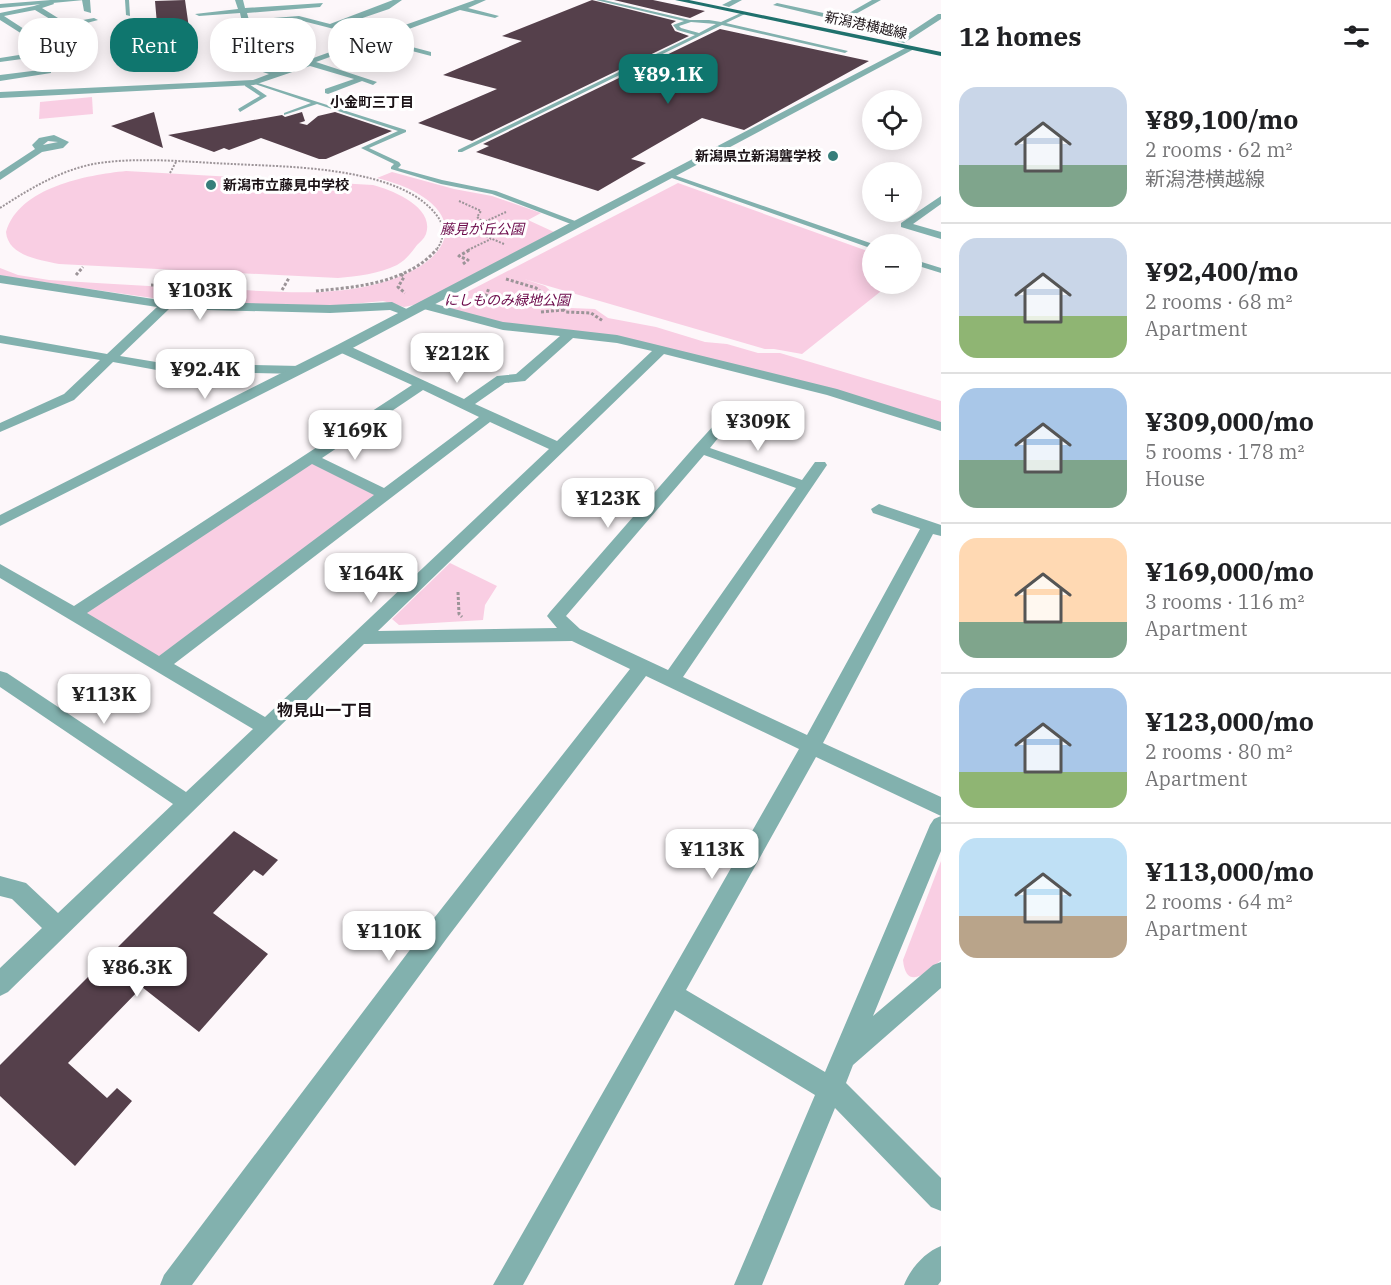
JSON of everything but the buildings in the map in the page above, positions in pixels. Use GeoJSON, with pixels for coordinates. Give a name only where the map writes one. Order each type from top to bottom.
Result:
{"type":"FeatureCollection","features":[{"type":"Feature","properties":{"kind":"main road","name":"新潟港横越線"},"geometry":{"type":"LineString","coordinates":[[679,0],[941,54]]}},
{"type":"Feature","properties":{"kind":"main road","name":"新潟港横越線"},"geometry":{"type":"LineString","coordinates":[[700,0],[941,50]]}},
{"type":"Feature","properties":{"kind":"street"},"geometry":{"type":"LineString","coordinates":[[0,6],[14,2],[80,0]]}},
{"type":"Feature","properties":{"kind":"street"},"geometry":{"type":"LineString","coordinates":[[86,0],[88,11]]}},
{"type":"Feature","properties":{"kind":"street"},"geometry":{"type":"LineString","coordinates":[[239,0],[245,18]]}},
{"type":"Feature","properties":{"kind":"street"},"geometry":{"type":"LineString","coordinates":[[354,18],[398,0]]}},
{"type":"Feature","properties":{"kind":"street"},"geometry":{"type":"LineString","coordinates":[[447,0],[495,16]]}},
{"type":"Feature","properties":{"kind":"street"},"geometry":{"type":"LineString","coordinates":[[415,24],[482,0]]}},
{"type":"Feature","properties":{"kind":"street"},"geometry":{"type":"LineString","coordinates":[[726,5],[738,0]]}},
{"type":"Feature","properties":{"kind":"street"},"geometry":{"type":"LineString","coordinates":[[762,13],[788,0]]}},
{"type":"Feature","properties":{"kind":"street"},"geometry":{"type":"LineString","coordinates":[[829,26],[877,0]]}},
{"type":"Feature","properties":{"kind":"street"},"geometry":{"type":"LineString","coordinates":[[0,16],[36,8],[51,2]]}},
{"type":"Feature","properties":{"kind":"street"},"geometry":{"type":"LineString","coordinates":[[199,14],[320,5]]}},
{"type":"Feature","properties":{"kind":"street"},"geometry":{"type":"LineString","coordinates":[[777,5],[843,19]]}},
{"type":"Feature","properties":{"kind":"street"},"geometry":{"type":"LineString","coordinates":[[36,8],[52,18]]}},
{"type":"Feature","properties":{"kind":"street"},"geometry":{"type":"LineString","coordinates":[[369,13],[381,16]]}},
{"type":"Feature","properties":{"kind":"street"},"geometry":{"type":"LineString","coordinates":[[0,16],[18,28]]}},
{"type":"Feature","properties":{"kind":"street"},"geometry":{"type":"LineString","coordinates":[[901,41],[941,16]]}},
{"type":"Feature","properties":{"kind":"street"},"geometry":{"type":"LineString","coordinates":[[0,521],[300,370],[408,313],[418,302],[579,224],[912,48]]}},
{"type":"Feature","properties":{"kind":"street"},"geometry":{"type":"LineString","coordinates":[[414,50],[428,54]]}},
{"type":"Feature","properties":{"kind":"street"},"geometry":{"type":"LineString","coordinates":[[0,60],[18,57]]}},
{"type":"Feature","properties":{"kind":"street"},"geometry":{"type":"LineString","coordinates":[[316,65],[373,82]]}},
{"type":"Feature","properties":{"kind":"street"},"geometry":{"type":"LineString","coordinates":[[0,78],[41,72]]}},
{"type":"Feature","properties":{"kind":"street"},"geometry":{"type":"LineString","coordinates":[[271,72],[278,74]]}},
{"type":"Feature","properties":{"kind":"street"},"geometry":{"type":"LineString","coordinates":[[0,95],[244,83],[284,72]]}},
{"type":"Feature","properties":{"kind":"street"},"geometry":{"type":"LineString","coordinates":[[328,91],[361,79]]}},
{"type":"Feature","properties":{"kind":"street"},"geometry":{"type":"LineString","coordinates":[[0,83],[15,94]]}},
{"type":"Feature","properties":{"kind":"street"},"geometry":{"type":"LineString","coordinates":[[0,177],[39,150]]}},
{"type":"Feature","properties":{"kind":"street"},"geometry":{"type":"LineString","coordinates":[[941,199],[904,225],[941,236]]}},
{"type":"Feature","properties":{"kind":"street"},"geometry":{"type":"LineString","coordinates":[[0,279],[166,305],[330,309],[392,306],[408,313]]}},
{"type":"Feature","properties":{"kind":"street"},"geometry":{"type":"LineString","coordinates":[[418,302],[503,326],[617,339],[832,392],[941,427]]}},
{"type":"Feature","properties":{"kind":"street"},"geometry":{"type":"LineString","coordinates":[[0,428],[69,397],[166,305]]}},
{"type":"Feature","properties":{"kind":"street"},"geometry":{"type":"LineString","coordinates":[[465,405],[502,379],[520,378],[571,333]]}},
{"type":"Feature","properties":{"kind":"street"},"geometry":{"type":"LineString","coordinates":[[1,340],[162,367],[300,370]]}},
{"type":"Feature","properties":{"kind":"street"},"geometry":{"type":"LineString","coordinates":[[342,348],[559,448]]}},
{"type":"Feature","properties":{"kind":"street"},"geometry":{"type":"LineString","coordinates":[[0,984],[661,350]]}},
{"type":"Feature","properties":{"kind":"street"},"geometry":{"type":"LineString","coordinates":[[75,613],[422,385]]}},
{"type":"Feature","properties":{"kind":"street"},"geometry":{"type":"LineString","coordinates":[[161,664],[489,416]]}},
{"type":"Feature","properties":{"kind":"street"},"geometry":{"type":"LineString","coordinates":[[720,426],[556,616],[574,634],[941,807]]}},
{"type":"Feature","properties":{"kind":"street"},"geometry":{"type":"LineString","coordinates":[[700,449],[804,486]]}},
{"type":"Feature","properties":{"kind":"street"},"geometry":{"type":"LineString","coordinates":[[310,458],[385,494]]}},
{"type":"Feature","properties":{"kind":"street"},"geometry":{"type":"LineString","coordinates":[[671,680],[820,465]]}},
{"type":"Feature","properties":{"kind":"street"},"geometry":{"type":"LineString","coordinates":[[507,1285],[935,529],[879,509]]}},
{"type":"Feature","properties":{"kind":"street"},"geometry":{"type":"LineString","coordinates":[[0,570],[267,728]]}},
{"type":"Feature","properties":{"kind":"street"},"geometry":{"type":"LineString","coordinates":[[360,638],[574,634]]}},
{"type":"Feature","properties":{"kind":"street"},"geometry":{"type":"LineString","coordinates":[[174,1285],[439,930],[642,667]]}},
{"type":"Feature","properties":{"kind":"street"},"geometry":{"type":"LineString","coordinates":[[0,678],[188,803]]}},
{"type":"Feature","properties":{"kind":"street"},"geometry":{"type":"LineString","coordinates":[[748,1285],[941,825]]}},
{"type":"Feature","properties":{"kind":"street"},"geometry":{"type":"LineString","coordinates":[[0,886],[18,890],[57,928]]}},
{"type":"Feature","properties":{"kind":"street"},"geometry":{"type":"LineString","coordinates":[[844,1058],[941,973]]}},
{"type":"Feature","properties":{"kind":"street"},"geometry":{"type":"LineString","coordinates":[[671,994],[831,1089],[941,1197]]}},
{"type":"Feature","properties":{"kind":"street"},"geometry":{"type":"LineString","coordinates":[[918,1285],[941,1260]]}},
{"type":"Feature","properties":{"kind":"lane"},"geometry":{"type":"LineString","coordinates":[[127,0],[128,15]]}},
{"type":"Feature","properties":{"kind":"lane"},"geometry":{"type":"LineString","coordinates":[[598,0],[691,21],[721,23],[845,51]]}},
{"type":"Feature","properties":{"kind":"lane"},"geometry":{"type":"LineString","coordinates":[[460,151],[743,13]]}},
{"type":"Feature","properties":{"kind":"lane"},"geometry":{"type":"LineString","coordinates":[[691,21],[676,27],[698,34]]}},
{"type":"Feature","properties":{"kind":"lane"},"geometry":{"type":"LineString","coordinates":[[254,82],[404,131],[364,148],[397,163],[398,165],[393,168],[441,182],[494,192],[579,224]]}},
{"type":"Feature","properties":{"kind":"lane"},"geometry":{"type":"LineString","coordinates":[[240,110],[264,96],[244,83]]}},
{"type":"Feature","properties":{"kind":"lane"},"geometry":{"type":"LineString","coordinates":[[286,114],[315,103]]}},
{"type":"Feature","properties":{"kind":"lane"},"geometry":{"type":"LineString","coordinates":[[671,176],[862,243]]}},
{"type":"Feature","properties":{"kind":"lane"},"geometry":{"type":"LineString","coordinates":[[922,265],[941,272]]}},
{"type":"Feature","properties":{"kind":"path"},"geometry":{"type":"LineString","coordinates":[[0,208],[68,170],[112,162],[176,162],[312,167],[379,180],[412,194],[437,213],[444,234],[437,249],[401,274],[360,286],[311,291]]}},
{"type":"Feature","properties":{"kind":"path"},"geometry":{"type":"LineString","coordinates":[[170,173],[176,162]]}},
{"type":"Feature","properties":{"kind":"path"},"geometry":{"type":"LineString","coordinates":[[506,211],[469,229],[507,246]]}},
{"type":"Feature","properties":{"kind":"path"},"geometry":{"type":"LineString","coordinates":[[461,266],[468,260],[459,256],[462,253],[491,239]]}},
{"type":"Feature","properties":{"kind":"path"},"geometry":{"type":"LineString","coordinates":[[401,274],[404,277],[398,287],[418,302]]}},
{"type":"Feature","properties":{"kind":"path"},"geometry":{"type":"LineString","coordinates":[[282,290],[289,278]]}},
{"type":"Feature","properties":{"kind":"path"},"geometry":{"type":"LineString","coordinates":[[141,284],[256,289]]}},
{"type":"Feature","properties":{"kind":"path"},"geometry":{"type":"LineString","coordinates":[[481,307],[489,285]]}},
{"type":"Feature","properties":{"kind":"path"},"geometry":{"type":"LineString","coordinates":[[274,290],[290,290]]}},
{"type":"Feature","properties":{"kind":"path"},"geometry":{"type":"LineString","coordinates":[[458,592],[459,614],[480,635]]}},
{"type":"Feature","properties":{"kind":"green space"},"geometry":{"type":"Polygon","coordinates":[[[92,97],[93,114],[39,119],[40,102],[92,97]]]}},
{"type":"Feature","properties":{"kind":"green space"},"geometry":{"type":"Polygon","coordinates":[[[126,171],[373,185],[391,191],[418,208],[427,224],[426,234],[408,256],[397,265],[375,273],[338,278],[59,264],[26,256],[12,247],[6,232],[13,217],[39,194],[74,180],[126,171]]]}},
{"type":"Feature","properties":{"kind":"green space","name":"藤見が丘公園"},"geometry":{"type":"Polygon","coordinates":[[[392,172],[454,189],[492,196],[541,213],[528,220],[554,232],[419,304],[404,307],[383,301],[332,306],[187,303],[0,276],[0,268],[18,275],[49,280],[291,292],[325,292],[376,284],[406,274],[428,261],[441,246],[446,231],[442,216],[429,201],[407,188],[377,178],[392,172]]]}},
{"type":"Feature","properties":{"kind":"green space","name":"にしものみ緑地公園"},"geometry":{"type":"Polygon","coordinates":[[[678,183],[862,249],[862,294],[877,294],[802,354],[765,349],[524,279],[545,286],[570,308],[595,309],[608,318],[656,327],[705,342],[727,344],[758,353],[780,353],[941,401],[941,427],[832,392],[617,339],[503,326],[452,313],[444,304],[678,183]]]}},
{"type":"Feature","properties":{"kind":"green space"},"geometry":{"type":"Polygon","coordinates":[[[310,458],[385,494],[161,664],[75,613],[310,458]]]}},
{"type":"Feature","properties":{"kind":"green space"},"geometry":{"type":"Polygon","coordinates":[[[450,563],[497,586],[485,605],[483,620],[399,625],[392,619],[450,563]]]}},
{"type":"Feature","properties":{"kind":"green space"},"geometry":{"type":"Polygon","coordinates":[[[941,861],[941,960],[924,974],[913,977],[905,970],[903,960],[941,861]]]}},
{"type":"Feature","properties":{"kind":"place","name":"新潟県立新潟聾学校"},"geometry":{"type":"Point","coordinates":[833,156]}},
{"type":"Feature","properties":{"kind":"place","name":"新潟市立藤見中学校"},"geometry":{"type":"Point","coordinates":[211,185]}},
{"type":"Feature","properties":{"kind":"district","name":"小金町三丁目"},"geometry":{"type":"Point","coordinates":[372,102]}},
{"type":"Feature","properties":{"kind":"district","name":"物見山一丁目"},"geometry":{"type":"Point","coordinates":[325,710]}}]}
